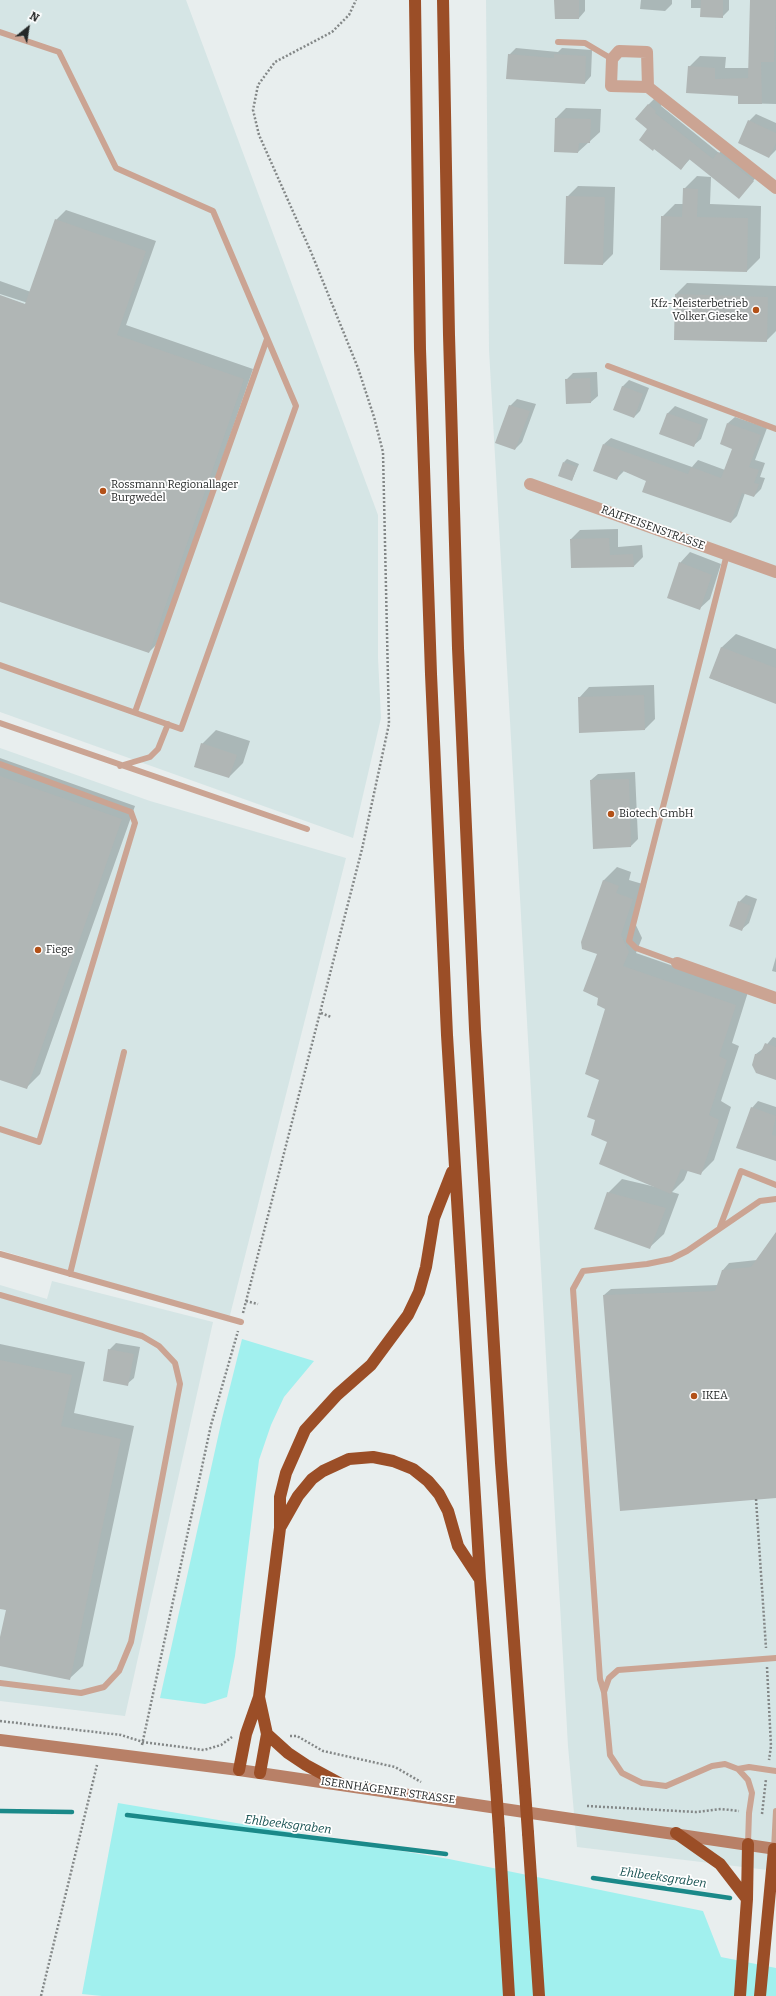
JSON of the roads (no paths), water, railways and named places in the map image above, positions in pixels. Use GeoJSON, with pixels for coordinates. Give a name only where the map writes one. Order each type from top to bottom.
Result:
{"type":"FeatureCollection","features":[{"type":"Feature","properties":{"kind":"highway"},"geometry":{"type":"LineString","coordinates":[[414,0],[420,349],[432,690],[454,1167],[480,1579],[499,1830],[509,1996]]}},
{"type":"Feature","properties":{"kind":"highway"},"geometry":{"type":"LineString","coordinates":[[443,0],[449,327],[458,648],[475,1029],[501,1470],[528,1833],[538,1996]]}},
{"type":"Feature","properties":{"kind":"highway"},"geometry":{"type":"LineString","coordinates":[[239,1770],[246,1734],[260,1697],[280,1528],[280,1497],[284,1479],[295,1450],[305,1430],[337,1395],[371,1365],[408,1315],[419,1292],[426,1267],[434,1218],[454,1167]]}},
{"type":"Feature","properties":{"kind":"highway"},"geometry":{"type":"LineString","coordinates":[[280,1528],[298,1496],[312,1479],[323,1470],[349,1459],[374,1457],[393,1461],[413,1469],[428,1481],[439,1494],[448,1511],[458,1546],[480,1579]]}},
{"type":"Feature","properties":{"kind":"highway"},"geometry":{"type":"LineString","coordinates":[[260,1697],[267,1734],[260,1773]]}},
{"type":"Feature","properties":{"kind":"highway"},"geometry":{"type":"LineString","coordinates":[[267,1734],[288,1753],[306,1766],[341,1784]]}},
{"type":"Feature","properties":{"kind":"highway"},"geometry":{"type":"LineString","coordinates":[[676,1833],[720,1864],[747,1899]]}},
{"type":"Feature","properties":{"kind":"highway"},"geometry":{"type":"LineString","coordinates":[[740,1996],[747,1899],[748,1844]]}},
{"type":"Feature","properties":{"kind":"highway"},"geometry":{"type":"LineString","coordinates":[[760,1996],[775,1849]]}},
{"type":"Feature","properties":{"kind":"main road","name":"ISERNHÄGENER STRASSE"},"geometry":{"type":"LineString","coordinates":[[0,1740],[341,1784],[775,1849]]}},
{"type":"Feature","properties":{"kind":"street"},"geometry":{"type":"LineString","coordinates":[[648,87],[647,52],[619,51],[612,59],[611,86],[648,87],[776,188]]}},
{"type":"Feature","properties":{"kind":"street","name":"RAIFFEISENSTRASSE"},"geometry":{"type":"LineString","coordinates":[[530,484],[776,572]]}},
{"type":"Feature","properties":{"kind":"street"},"geometry":{"type":"LineString","coordinates":[[677,963],[776,998]]}},
{"type":"Feature","properties":{"kind":"lane"},"geometry":{"type":"LineString","coordinates":[[0,32],[59,52],[116,168],[213,210],[296,406],[181,729],[0,665]]}},
{"type":"Feature","properties":{"kind":"lane"},"geometry":{"type":"LineString","coordinates":[[558,42],[585,43],[612,59]]}},
{"type":"Feature","properties":{"kind":"lane"},"geometry":{"type":"LineString","coordinates":[[135,712],[267,339]]}},
{"type":"Feature","properties":{"kind":"lane"},"geometry":{"type":"LineString","coordinates":[[608,366],[776,428]]}},
{"type":"Feature","properties":{"kind":"lane"},"geometry":{"type":"LineString","coordinates":[[677,963],[636,948],[629,941],[727,554]]}},
{"type":"Feature","properties":{"kind":"lane"},"geometry":{"type":"LineString","coordinates":[[0,723],[120,766],[307,829]]}},
{"type":"Feature","properties":{"kind":"lane"},"geometry":{"type":"LineString","coordinates":[[120,766],[145,759],[154,753],[162,741],[168,724]]}},
{"type":"Feature","properties":{"kind":"lane"},"geometry":{"type":"LineString","coordinates":[[0,764],[131,812],[135,823],[39,1142],[0,1129]]}},
{"type":"Feature","properties":{"kind":"lane"},"geometry":{"type":"LineString","coordinates":[[70,1274],[124,1052]]}},
{"type":"Feature","properties":{"kind":"lane"},"geometry":{"type":"LineString","coordinates":[[720,1227],[741,1171],[776,1184]]}},
{"type":"Feature","properties":{"kind":"lane"},"geometry":{"type":"LineString","coordinates":[[748,1844],[749,1813],[752,1793],[748,1780],[738,1769],[725,1764],[712,1766],[666,1786],[642,1783],[622,1773],[610,1755],[604,1692],[600,1679],[573,1289],[583,1271],[646,1264],[670,1259],[687,1251],[760,1201],[776,1199]]}},
{"type":"Feature","properties":{"kind":"lane"},"geometry":{"type":"LineString","coordinates":[[0,1254],[241,1322]]}},
{"type":"Feature","properties":{"kind":"lane"},"geometry":{"type":"LineString","coordinates":[[0,1295],[142,1336],[159,1346],[175,1363],[180,1384],[130,1642],[119,1671],[104,1688],[81,1693],[0,1683]]}},
{"type":"Feature","properties":{"kind":"lane"},"geometry":{"type":"LineString","coordinates":[[604,1692],[609,1678],[618,1670],[776,1658]]}},
{"type":"Feature","properties":{"kind":"lane"},"geometry":{"type":"LineString","coordinates":[[738,1769],[749,1767],[776,1771]]}},
{"type":"Feature","properties":{"kind":"lane"},"geometry":{"type":"LineString","coordinates":[[775,1849],[776,1811]]}},
{"type":"Feature","properties":{"kind":"waterway","name":"Ehlbeeksgraben"},"geometry":{"type":"LineString","coordinates":[[0,1811],[72,1812]]}},
{"type":"Feature","properties":{"kind":"waterway","name":"Ehlbeeksgraben"},"geometry":{"type":"LineString","coordinates":[[127,1815],[446,1854]]}},
{"type":"Feature","properties":{"kind":"waterway","name":"Ehlbeeksgraben"},"geometry":{"type":"LineString","coordinates":[[593,1878],[730,1898]]}},
{"type":"Feature","properties":{"kind":"place","name":"Kfz-Meisterbetrieb Volker Gieseke"},"geometry":{"type":"Point","coordinates":[756,310]}},
{"type":"Feature","properties":{"kind":"place","name":"Rossmann Regionallager Burgwedel"},"geometry":{"type":"Point","coordinates":[103,491]}},
{"type":"Feature","properties":{"kind":"place","name":"Biotech GmbH"},"geometry":{"type":"Point","coordinates":[611,814]}},
{"type":"Feature","properties":{"kind":"place","name":"Fiege"},"geometry":{"type":"Point","coordinates":[38,950]}},
{"type":"Feature","properties":{"kind":"place","name":"IKEA"},"geometry":{"type":"Point","coordinates":[694,1396]}}]}
